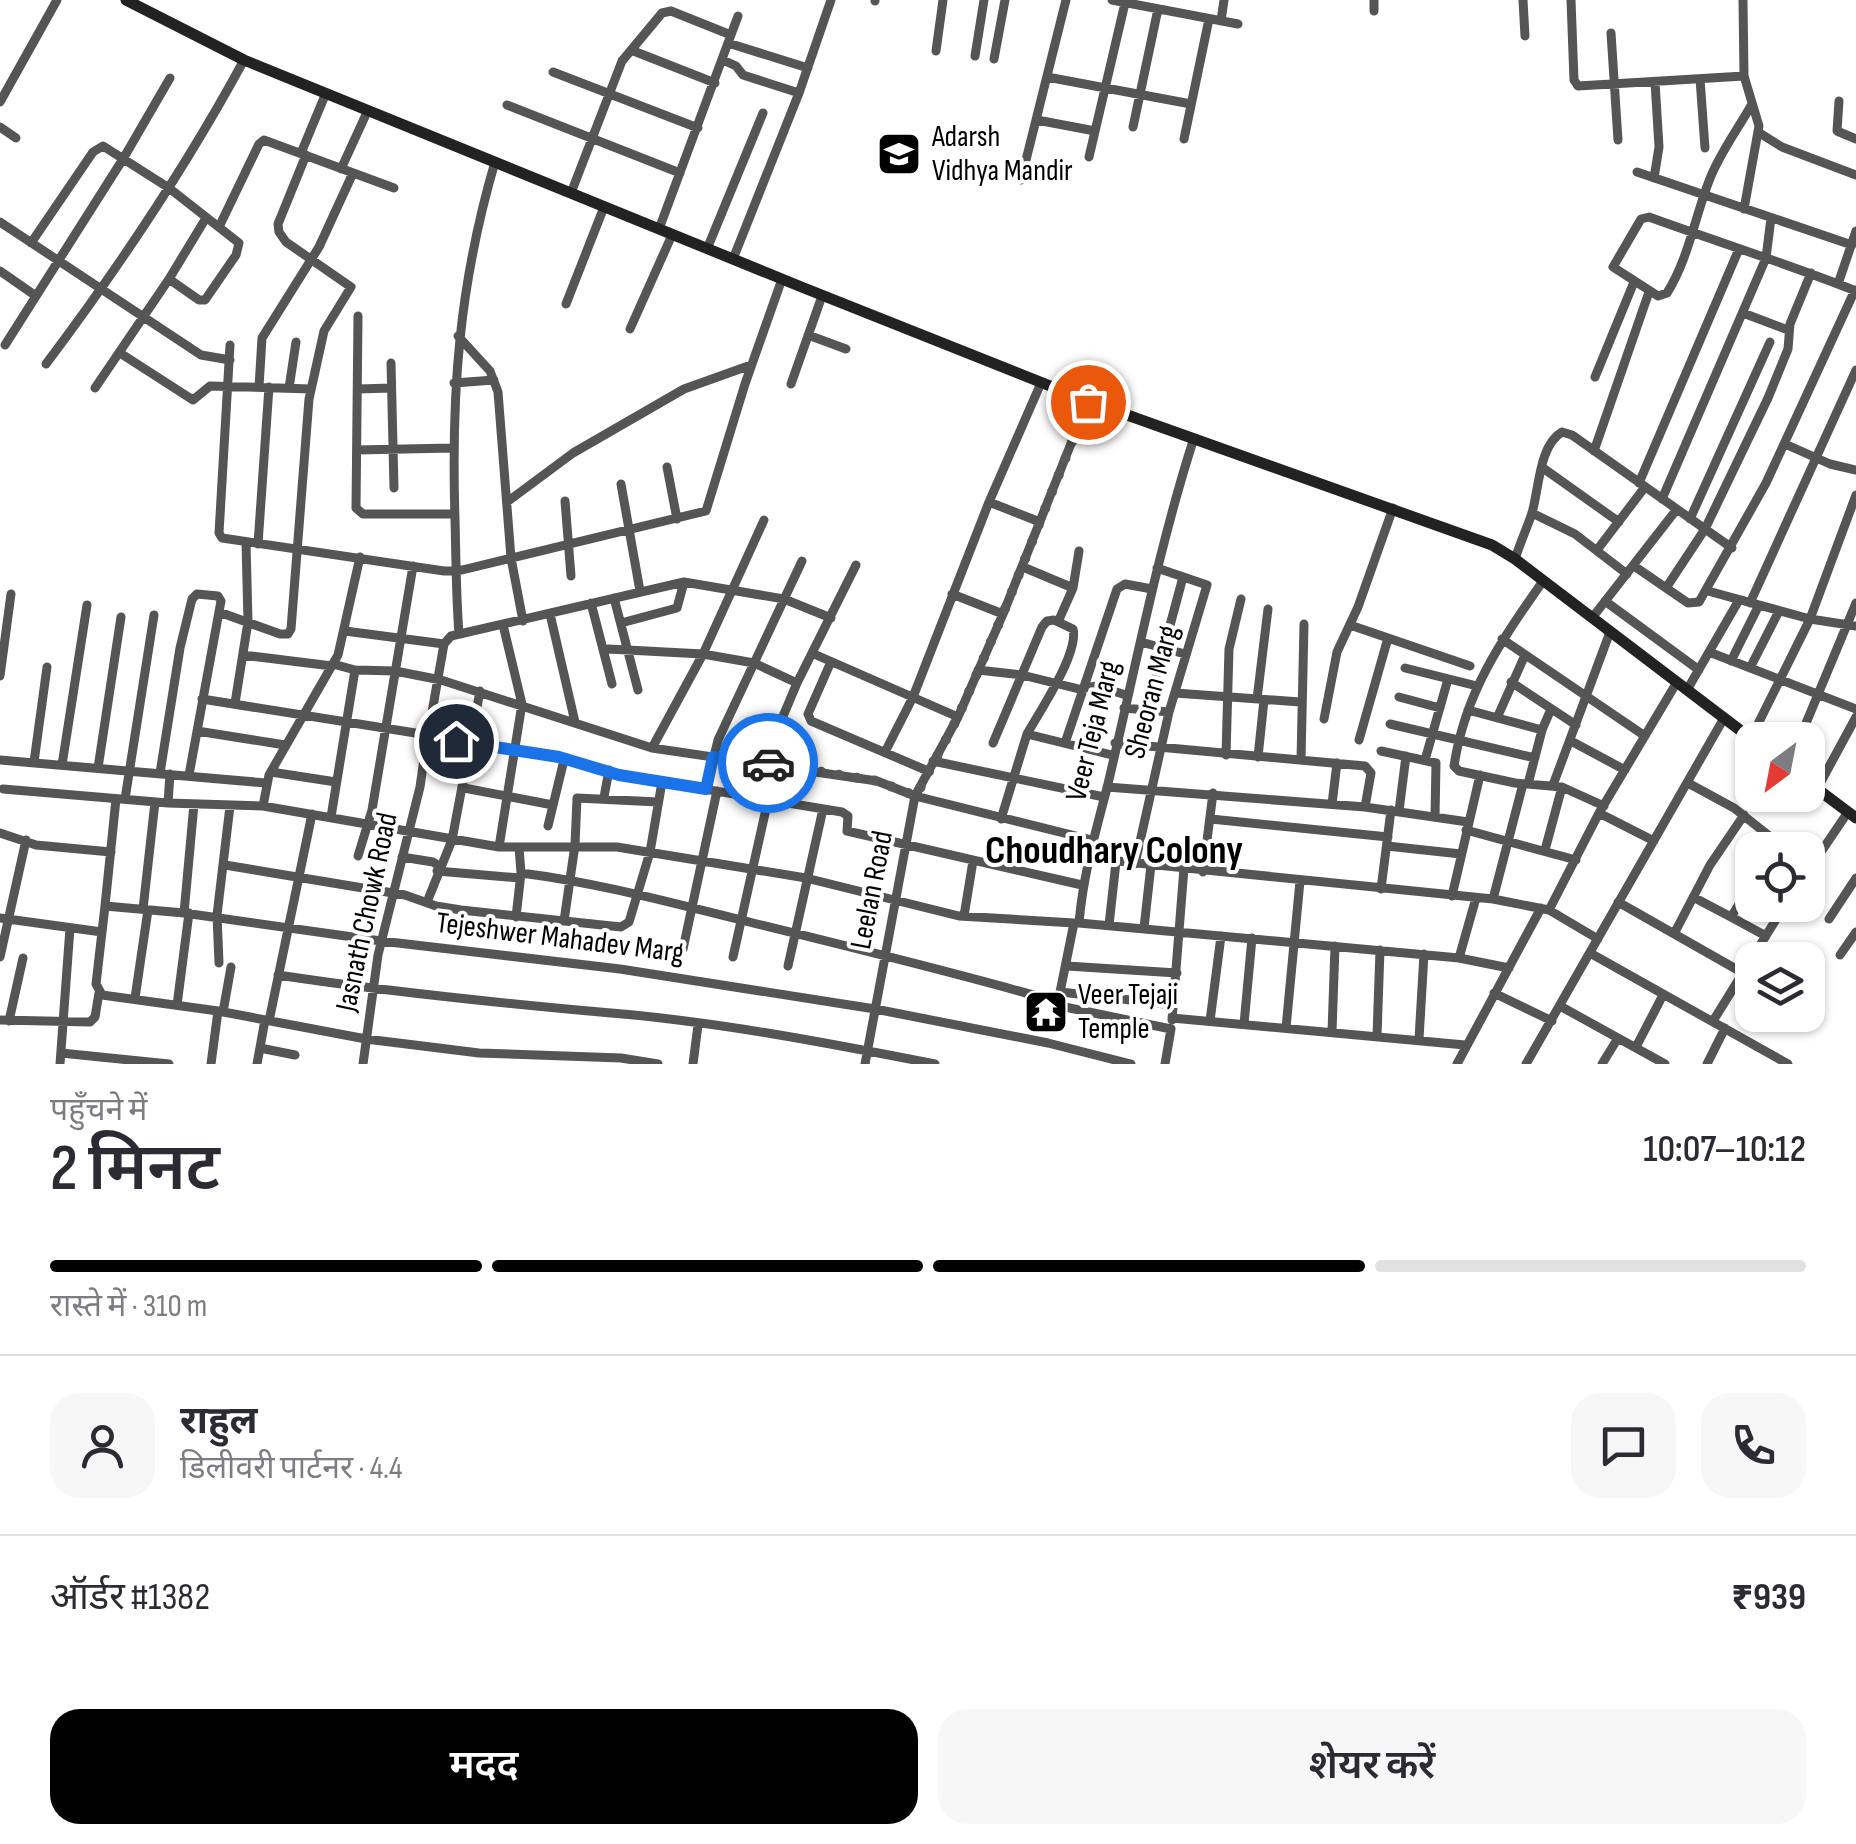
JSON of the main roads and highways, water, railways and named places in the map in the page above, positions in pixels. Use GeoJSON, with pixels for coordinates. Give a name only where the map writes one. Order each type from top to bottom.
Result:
{"type":"FeatureCollection","features":[{"type":"Feature","properties":{"kind":"main road"},"geometry":{"type":"LineString","coordinates":[[126,0],[244,60],[1088,402],[1469,535],[1515,558],[1735,726]]}},
{"type":"Feature","properties":{"kind":"main road"},"geometry":{"type":"LineString","coordinates":[[1825,795],[1852,815]]}},
{"type":"Feature","properties":{"kind":"place","name":"Adarsh Vidhya Mandir"},"geometry":{"type":"Point","coordinates":[899,154]}},
{"type":"Feature","properties":{"kind":"place","name":"Veer Tejaji Temple"},"geometry":{"type":"Point","coordinates":[1046,1012]}},
{"type":"Feature","properties":{"kind":"district","name":"Choudhary Colony"},"geometry":{"type":"Point","coordinates":[1114,851]}}]}
